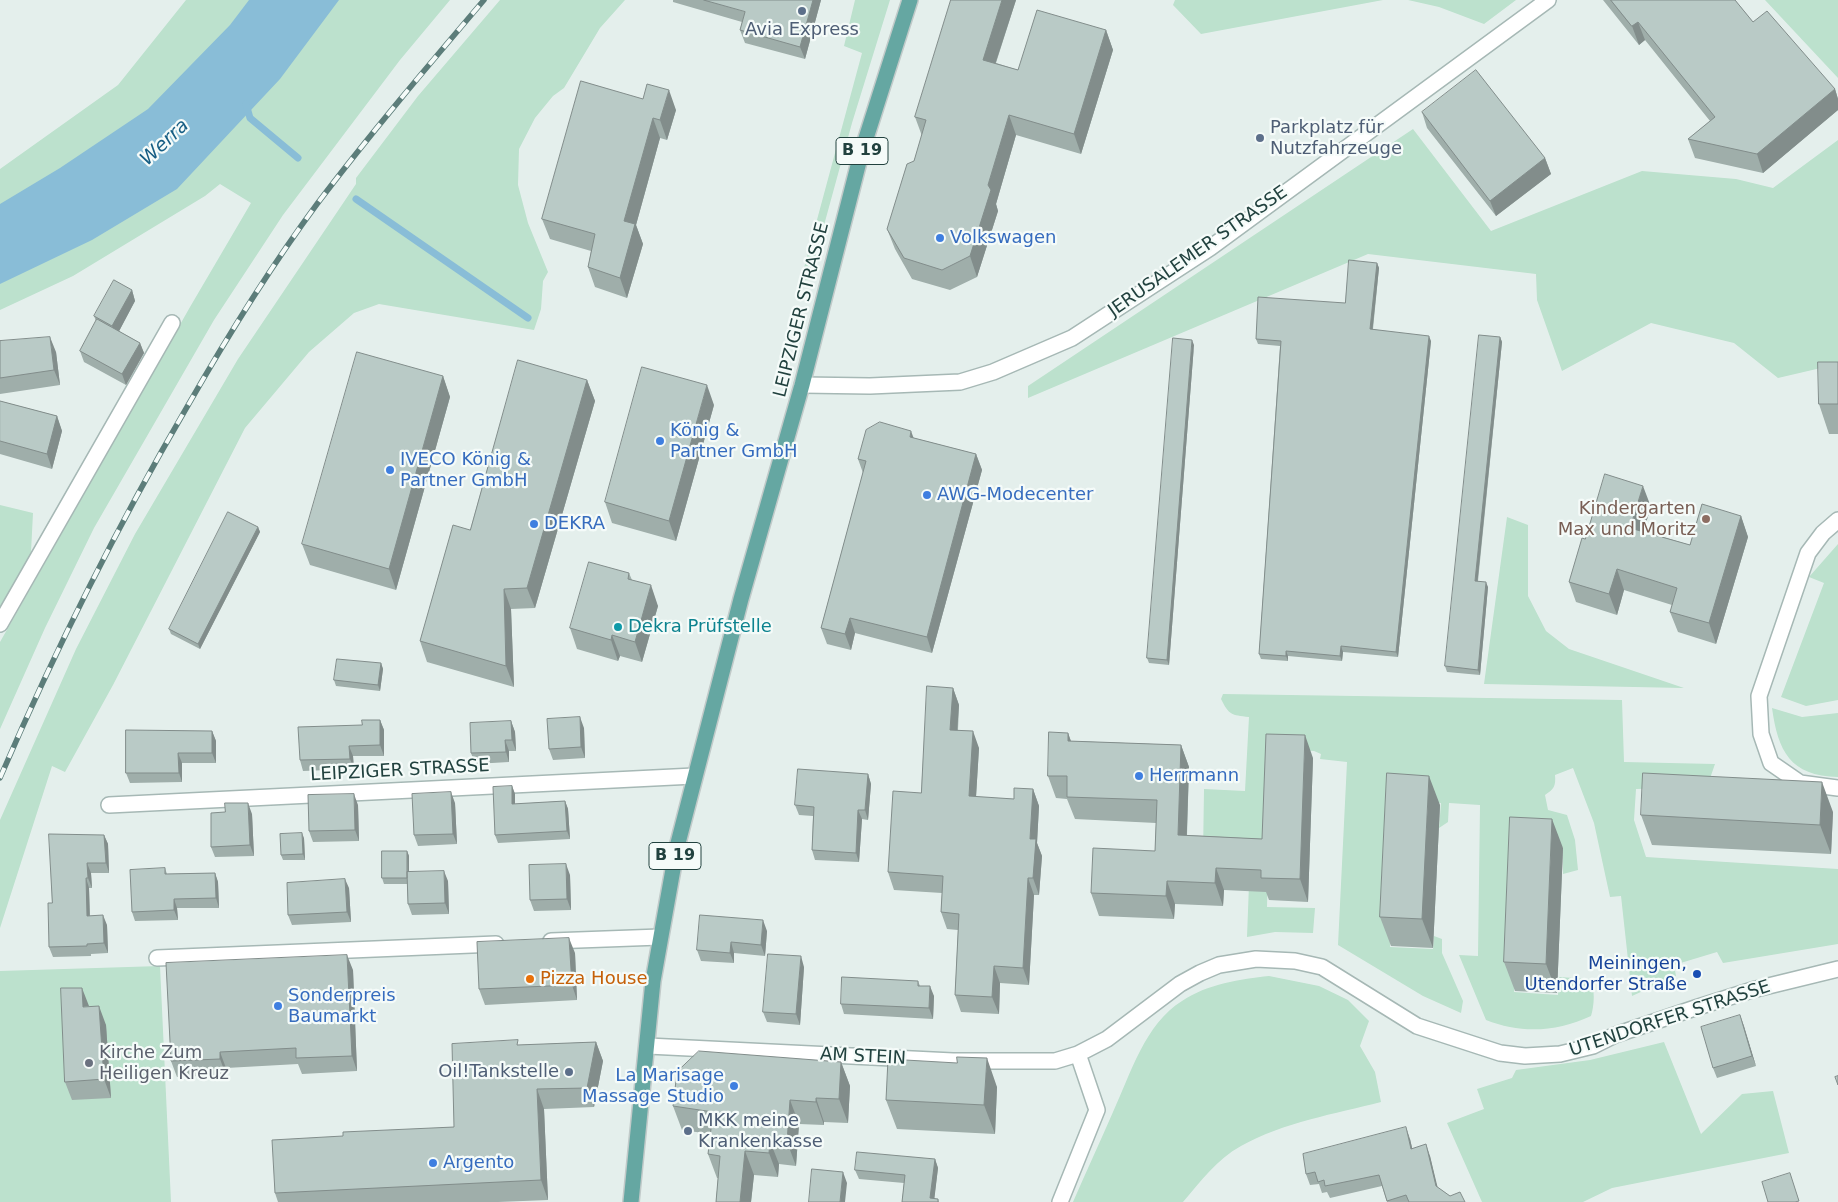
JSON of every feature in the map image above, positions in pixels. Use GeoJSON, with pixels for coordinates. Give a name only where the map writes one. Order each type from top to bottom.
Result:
{"type":"FeatureCollection","features":[{"type":"Feature","properties":{"kind":"main road","name":"LEIPZIGER STRASSE"},"geometry":{"type":"LineString","coordinates":[[631,1202],[653,981],[677,847],[741,599],[802,385],[861,154],[910,0]]}},
{"type":"Feature","properties":{"kind":"street","name":"JERUSALEMER STRASSE"},"geometry":{"type":"LineString","coordinates":[[802,385],[870,386],[960,382],[993,372],[1072,338],[1210,248],[1548,0]]}},
{"type":"Feature","properties":{"kind":"street"},"geometry":{"type":"LineString","coordinates":[[0,624],[172,323]]}},
{"type":"Feature","properties":{"kind":"street"},"geometry":{"type":"LineString","coordinates":[[1838,520],[1823,533],[1808,553],[1759,696],[1761,734],[1771,763],[1800,783],[1838,788]]}},
{"type":"Feature","properties":{"kind":"street","name":"LEIPZIGER STRASSE"},"geometry":{"type":"LineString","coordinates":[[109,805],[694,776]]}},
{"type":"Feature","properties":{"kind":"street"},"geometry":{"type":"LineString","coordinates":[[536,942],[660,937]]}},
{"type":"Feature","properties":{"kind":"street"},"geometry":{"type":"LineString","coordinates":[[158,958],[516,943]]}},
{"type":"Feature","properties":{"kind":"street","name":"UTENDORFER STRASSE"},"geometry":{"type":"LineString","coordinates":[[1078,1054],[1107,1039],[1136,1020],[1180,984],[1219,965],[1240,960],[1278,959],[1322,967],[1417,1026],[1500,1053],[1525,1056],[1560,1054],[1593,1046],[1695,1008],[1752,990],[1838,969]]}},
{"type":"Feature","properties":{"kind":"street","name":"AM STEIN"},"geometry":{"type":"LineString","coordinates":[[648,1046],[963,1061],[1033,1062],[1055,1060],[1078,1054]]}},
{"type":"Feature","properties":{"kind":"street"},"geometry":{"type":"LineString","coordinates":[[1060,1202],[1097,1110],[1078,1054]]}},
{"type":"Feature","properties":{"kind":"green space"},"geometry":{"type":"Polygon","coordinates":[[[186,0],[450,0],[400,60],[283,215],[214,320],[94,528],[45,628],[0,729],[0,642],[251,203],[220,184],[205,196],[73,276],[0,310],[0,169],[118,85],[186,0]]]}},
{"type":"Feature","properties":{"kind":"green space"},"geometry":{"type":"Polygon","coordinates":[[[500,0],[625,0],[600,28],[564,88],[553,96],[535,118],[519,149],[518,185],[528,223],[548,272],[543,281],[541,309],[534,330],[379,304],[354,313],[309,352],[245,428],[113,685],[65,772],[52,766],[0,928],[0,820],[76,649],[135,534],[238,359],[356,184],[356,178],[418,96],[500,0]]]}},
{"type":"Feature","properties":{"kind":"green space"},"geometry":{"type":"Polygon","coordinates":[[[855,0],[890,0],[852,123],[809,280],[801,279],[862,53],[844,46],[855,0]]]}},
{"type":"Feature","properties":{"kind":"green space"},"geometry":{"type":"Polygon","coordinates":[[[1175,0],[1383,0],[1201,34],[1173,5],[1175,0]]]}},
{"type":"Feature","properties":{"kind":"green space"},"geometry":{"type":"Polygon","coordinates":[[[1408,0],[1516,0],[1484,24],[1439,7],[1408,0]]]}},
{"type":"Feature","properties":{"kind":"green space"},"geometry":{"type":"Polygon","coordinates":[[[1765,0],[1838,0],[1838,78],[1765,0]]]}},
{"type":"Feature","properties":{"kind":"green space"},"geometry":{"type":"Polygon","coordinates":[[[1413,129],[1491,231],[1642,171],[1736,179],[1773,188],[1838,140],[1838,364],[1778,378],[1734,343],[1651,323],[1562,371],[1537,300],[1536,274],[1368,254],[1028,398],[1028,386],[1413,129]]]}},
{"type":"Feature","properties":{"kind":"green space"},"geometry":{"type":"Polygon","coordinates":[[[0,505],[33,513],[31,552],[22,576],[0,611],[0,505]]]}},
{"type":"Feature","properties":{"kind":"green space"},"geometry":{"type":"Polygon","coordinates":[[[1507,517],[1528,525],[1528,596],[1546,631],[1569,649],[1684,688],[1484,684],[1507,517]]]}},
{"type":"Feature","properties":{"kind":"green space"},"geometry":{"type":"Polygon","coordinates":[[[1838,544],[1838,700],[1806,706],[1781,697],[1824,583],[1809,577],[1838,544]]]}},
{"type":"Feature","properties":{"kind":"green space"},"geometry":{"type":"Polygon","coordinates":[[[1223,694],[1622,700],[1624,762],[1715,764],[1707,787],[1636,789],[1634,820],[1646,857],[1838,869],[1838,944],[1723,963],[1717,952],[1674,965],[1676,976],[1632,996],[1621,896],[1610,897],[1594,823],[1573,768],[1555,775],[1554,787],[1545,795],[1548,810],[1567,815],[1575,840],[1578,870],[1563,874],[1563,847],[1520,845],[1514,992],[1558,995],[1559,977],[1589,979],[1594,992],[1591,1016],[1552,1028],[1526,1029],[1499,1025],[1486,1020],[1459,955],[1478,956],[1480,805],[1449,803],[1448,822],[1439,828],[1441,803],[1398,801],[1390,947],[1433,949],[1434,936],[1442,939],[1442,953],[1463,1001],[1461,1013],[1423,996],[1338,945],[1347,762],[1320,759],[1321,754],[1314,751],[1271,748],[1267,907],[1315,908],[1313,933],[1275,932],[1247,937],[1250,858],[1203,855],[1204,789],[1245,791],[1249,717],[1231,713],[1221,699],[1223,694]]]}},
{"type":"Feature","properties":{"kind":"green space"},"geometry":{"type":"Polygon","coordinates":[[[1772,708],[1802,717],[1838,713],[1838,777],[1822,776],[1808,772],[1789,758],[1778,737],[1772,708]]]}},
{"type":"Feature","properties":{"kind":"green space"},"geometry":{"type":"Polygon","coordinates":[[[160,966],[171,1202],[0,1202],[0,971],[160,966]]]}},
{"type":"Feature","properties":{"kind":"green space"},"geometry":{"type":"Polygon","coordinates":[[[1269,976],[1319,986],[1348,1000],[1369,1021],[1360,1046],[1375,1072],[1381,1102],[1292,1125],[1241,1146],[1224,1157],[1183,1202],[1073,1202],[1140,1050],[1158,1023],[1182,1001],[1202,990],[1236,981],[1269,976]]]}},
{"type":"Feature","properties":{"kind":"green space"},"geometry":{"type":"Polygon","coordinates":[[[1664,1042],[1701,1134],[1742,1094],[1773,1091],[1789,1153],[1612,1188],[1583,1202],[1482,1202],[1447,1123],[1484,1109],[1477,1089],[1512,1078],[1516,1070],[1590,1060],[1664,1042]]]}},
{"type":"Feature","properties":{"kind":"water","name":"Werra"},"geometry":{"type":"Polygon","coordinates":[[[249,0],[339,0],[280,79],[177,189],[92,240],[0,284],[0,204],[60,168],[148,109],[230,25],[249,0]]]}},
{"type":"Feature","properties":{"kind":"building"},"geometry":{"type":"Polygon","coordinates":[[[704,0],[813,0],[800,47],[740,30],[745,12],[704,0]]]}},
{"type":"Feature","properties":{"kind":"building"},"geometry":{"type":"Polygon","coordinates":[[[951,0],[1002,0],[983,60],[1018,70],[1037,10],[1106,30],[1074,134],[1009,115],[988,185],[991,190],[970,256],[942,270],[904,258],[887,229],[907,164],[914,161],[926,120],[915,117],[951,0]]]}},
{"type":"Feature","properties":{"kind":"building"},"geometry":{"type":"Polygon","coordinates":[[[1611,0],[1735,0],[1753,22],[1767,11],[1835,89],[1757,154],[1688,139],[1715,117],[1638,22],[1632,26],[1611,0]]]}},
{"type":"Feature","properties":{"kind":"building"},"geometry":{"type":"Polygon","coordinates":[[[1476,70],[1545,158],[1490,201],[1422,112],[1476,70]]]}},
{"type":"Feature","properties":{"kind":"building"},"geometry":{"type":"Polygon","coordinates":[[[581,81],[643,99],[647,84],[669,90],[660,120],[653,118],[624,221],[635,224],[620,278],[588,267],[595,234],[542,219],[581,81]]]}},
{"type":"Feature","properties":{"kind":"building"},"geometry":{"type":"Polygon","coordinates":[[[1349,260],[1377,263],[1370,329],[1429,336],[1396,652],[1341,646],[1340,656],[1286,651],[1286,656],[1259,654],[1281,341],[1256,339],[1258,297],[1345,303],[1349,260]]]}},
{"type":"Feature","properties":{"kind":"building"},"geometry":{"type":"Polygon","coordinates":[[[114,280],[132,290],[112,326],[94,316],[114,280]]]}},
{"type":"Feature","properties":{"kind":"building"},"geometry":{"type":"Polygon","coordinates":[[[97,319],[140,343],[122,374],[80,351],[97,319]]]}},
{"type":"Feature","properties":{"kind":"building"},"geometry":{"type":"Polygon","coordinates":[[[1479,335],[1500,337],[1475,581],[1486,582],[1478,670],[1445,666],[1479,335]]]}},
{"type":"Feature","properties":{"kind":"building"},"geometry":{"type":"Polygon","coordinates":[[[50,337],[54,370],[0,378],[0,341],[50,337]]]}},
{"type":"Feature","properties":{"kind":"building"},"geometry":{"type":"Polygon","coordinates":[[[1173,338],[1192,340],[1167,660],[1147,658],[1173,338]]]}},
{"type":"Feature","properties":{"kind":"building"},"geometry":{"type":"Polygon","coordinates":[[[357,352],[443,376],[389,569],[302,544],[357,352]]]}},
{"type":"Feature","properties":{"kind":"building"},"geometry":{"type":"Polygon","coordinates":[[[518,360],[587,380],[527,588],[504,589],[506,666],[420,641],[453,525],[470,530],[518,360]]]}},
{"type":"Feature","properties":{"kind":"building"},"geometry":{"type":"Polygon","coordinates":[[[1818,362],[1838,362],[1838,404],[1819,404],[1818,362]]]}},
{"type":"Feature","properties":{"kind":"building"},"geometry":{"type":"Polygon","coordinates":[[[642,367],[707,385],[669,521],[605,502],[642,367]]]}},
{"type":"Feature","properties":{"kind":"building"},"geometry":{"type":"Polygon","coordinates":[[[0,401],[57,416],[47,454],[0,441],[0,401]]]}},
{"type":"Feature","properties":{"kind":"building"},"geometry":{"type":"Polygon","coordinates":[[[880,422],[911,431],[910,437],[976,454],[927,637],[850,618],[845,634],[821,628],[866,461],[858,459],[866,430],[880,422]]]}},
{"type":"Feature","properties":{"kind":"building"},"geometry":{"type":"Polygon","coordinates":[[[1605,474],[1643,486],[1630,528],[1690,545],[1702,504],[1741,516],[1709,623],[1670,612],[1677,588],[1617,569],[1609,594],[1569,582],[1582,538],[1585,539],[1605,474]]]}},
{"type":"Feature","properties":{"kind":"building"},"geometry":{"type":"Polygon","coordinates":[[[228,512],[258,527],[198,644],[169,629],[228,512]]]}},
{"type":"Feature","properties":{"kind":"building"},"geometry":{"type":"Polygon","coordinates":[[[589,562],[629,573],[628,579],[651,585],[635,642],[612,635],[611,640],[570,628],[589,562]]]}},
{"type":"Feature","properties":{"kind":"building"},"geometry":{"type":"Polygon","coordinates":[[[337,659],[381,663],[378,685],[334,680],[337,659]]]}},
{"type":"Feature","properties":{"kind":"building"},"geometry":{"type":"Polygon","coordinates":[[[927,686],[953,688],[950,730],[973,731],[969,796],[1014,799],[1014,788],[1033,789],[1030,839],[1036,839],[1033,878],[1028,878],[1023,968],[994,966],[992,997],[955,995],[959,914],[941,912],[943,876],[888,872],[893,791],[921,793],[927,686]]]}},
{"type":"Feature","properties":{"kind":"building"},"geometry":{"type":"Polygon","coordinates":[[[580,717],[581,747],[549,749],[547,719],[580,717]]]}},
{"type":"Feature","properties":{"kind":"building"},"geometry":{"type":"Polygon","coordinates":[[[362,720],[380,720],[380,745],[349,746],[350,759],[300,760],[298,727],[362,725],[362,720]]]}},
{"type":"Feature","properties":{"kind":"building"},"geometry":{"type":"Polygon","coordinates":[[[511,721],[512,740],[505,740],[506,752],[471,753],[470,723],[511,721]]]}},
{"type":"Feature","properties":{"kind":"building"},"geometry":{"type":"Polygon","coordinates":[[[126,730],[212,731],[212,753],[178,753],[179,773],[126,773],[126,730]]]}},
{"type":"Feature","properties":{"kind":"building"},"geometry":{"type":"Polygon","coordinates":[[[1049,732],[1068,733],[1068,741],[1181,745],[1178,835],[1262,839],[1266,734],[1305,735],[1300,879],[1261,878],[1261,870],[1216,868],[1215,883],[1167,881],[1166,896],[1091,893],[1093,848],[1155,851],[1157,800],[1067,797],[1067,776],[1048,776],[1049,732]]]}},
{"type":"Feature","properties":{"kind":"building"},"geometry":{"type":"Polygon","coordinates":[[[798,769],[868,774],[865,810],[858,810],[856,853],[812,850],[814,807],[795,805],[798,769]]]}},
{"type":"Feature","properties":{"kind":"building"},"geometry":{"type":"Polygon","coordinates":[[[1387,773],[1429,776],[1422,919],[1380,917],[1387,773]]]}},
{"type":"Feature","properties":{"kind":"building"},"geometry":{"type":"Polygon","coordinates":[[[1643,773],[1822,782],[1820,825],[1641,815],[1643,773]]]}},
{"type":"Feature","properties":{"kind":"building"},"geometry":{"type":"Polygon","coordinates":[[[512,786],[512,804],[565,801],[567,831],[495,835],[493,787],[512,786]]]}},
{"type":"Feature","properties":{"kind":"building"},"geometry":{"type":"Polygon","coordinates":[[[451,792],[453,834],[414,835],[412,794],[451,792]]]}},
{"type":"Feature","properties":{"kind":"building"},"geometry":{"type":"Polygon","coordinates":[[[354,794],[355,830],[309,831],[308,795],[354,794]]]}},
{"type":"Feature","properties":{"kind":"building"},"geometry":{"type":"Polygon","coordinates":[[[225,803],[248,803],[250,845],[211,847],[211,813],[225,812],[225,803]]]}},
{"type":"Feature","properties":{"kind":"building"},"geometry":{"type":"Polygon","coordinates":[[[1510,817],[1552,819],[1546,964],[1504,962],[1510,817]]]}},
{"type":"Feature","properties":{"kind":"building"},"geometry":{"type":"Polygon","coordinates":[[[302,833],[303,854],[281,855],[280,834],[302,833]]]}},
{"type":"Feature","properties":{"kind":"building"},"geometry":{"type":"Polygon","coordinates":[[[49,834],[104,835],[106,863],[87,863],[88,878],[86,878],[87,916],[103,915],[104,943],[87,944],[87,946],[49,947],[48,903],[52,903],[49,834]]]}},
{"type":"Feature","properties":{"kind":"building"},"geometry":{"type":"Polygon","coordinates":[[[382,851],[407,851],[407,878],[382,878],[382,851]]]}},
{"type":"Feature","properties":{"kind":"building"},"geometry":{"type":"Polygon","coordinates":[[[566,864],[567,899],[530,900],[529,865],[566,864]]]}},
{"type":"Feature","properties":{"kind":"building"},"geometry":{"type":"Polygon","coordinates":[[[165,868],[165,874],[215,873],[216,898],[174,899],[174,910],[132,912],[130,870],[165,868]]]}},
{"type":"Feature","properties":{"kind":"building"},"geometry":{"type":"Polygon","coordinates":[[[444,871],[445,903],[408,904],[407,872],[444,871]]]}},
{"type":"Feature","properties":{"kind":"building"},"geometry":{"type":"Polygon","coordinates":[[[345,879],[347,912],[288,915],[287,883],[345,879]]]}},
{"type":"Feature","properties":{"kind":"building"},"geometry":{"type":"Polygon","coordinates":[[[700,915],[763,920],[761,945],[731,942],[730,953],[697,950],[700,915]]]}},
{"type":"Feature","properties":{"kind":"building","name":"Pizza House"},"geometry":{"type":"Polygon","coordinates":[[[569,938],[572,985],[479,989],[477,942],[569,938]]]}},
{"type":"Feature","properties":{"kind":"building"},"geometry":{"type":"Polygon","coordinates":[[[768,954],[801,956],[796,1014],[763,1012],[768,954]]]}},
{"type":"Feature","properties":{"kind":"building"},"geometry":{"type":"Polygon","coordinates":[[[347,955],[352,1056],[296,1058],[296,1048],[220,1052],[220,1059],[171,1061],[166,963],[347,955]]]}},
{"type":"Feature","properties":{"kind":"building"},"geometry":{"type":"Polygon","coordinates":[[[842,977],[918,981],[918,986],[930,986],[929,1008],[841,1004],[842,977]]]}},
{"type":"Feature","properties":{"kind":"building"},"geometry":{"type":"Polygon","coordinates":[[[61,988],[82,988],[83,1007],[99,1006],[104,1079],[65,1082],[61,988]]]}},
{"type":"Feature","properties":{"kind":"building"},"geometry":{"type":"Polygon","coordinates":[[[1740,1015],[1752,1056],[1713,1068],[1701,1027],[1740,1015]]]}},
{"type":"Feature","properties":{"kind":"building"},"geometry":{"type":"Polygon","coordinates":[[[518,1040],[517,1045],[596,1042],[587,1088],[537,1089],[541,1180],[275,1193],[272,1140],[343,1136],[343,1132],[454,1127],[452,1044],[518,1040]]]}},
{"type":"Feature","properties":{"kind":"building"},"geometry":{"type":"Polygon","coordinates":[[[699,1051],[841,1062],[839,1099],[816,1098],[816,1102],[790,1100],[787,1142],[770,1141],[769,1153],[745,1151],[740,1202],[716,1202],[720,1156],[708,1154],[713,1112],[673,1106],[677,1072],[699,1051]]]}},
{"type":"Feature","properties":{"kind":"building"},"geometry":{"type":"Polygon","coordinates":[[[957,1057],[987,1058],[984,1105],[886,1100],[888,1059],[957,1063],[957,1057]]]}},
{"type":"Feature","properties":{"kind":"building"},"geometry":{"type":"Polygon","coordinates":[[[1406,1127],[1411,1149],[1426,1144],[1436,1186],[1450,1196],[1460,1192],[1465,1202],[1409,1202],[1406,1195],[1387,1201],[1379,1175],[1325,1186],[1324,1180],[1318,1182],[1315,1172],[1306,1174],[1303,1154],[1406,1127]]]}},
{"type":"Feature","properties":{"kind":"building"},"geometry":{"type":"Polygon","coordinates":[[[857,1152],[935,1159],[930,1198],[938,1199],[938,1202],[902,1202],[905,1175],[855,1170],[857,1152]]]}},
{"type":"Feature","properties":{"kind":"building"},"geometry":{"type":"Polygon","coordinates":[[[812,1169],[843,1172],[840,1202],[809,1202],[812,1169]]]}},
{"type":"Feature","properties":{"kind":"building"},"geometry":{"type":"Polygon","coordinates":[[[1790,1173],[1799,1201],[1768,1202],[1762,1182],[1790,1173]]]}},
{"type":"Feature","properties":{"kind":"waterway"},"geometry":{"type":"LineString","coordinates":[[246,104],[250,118],[298,158]]}},
{"type":"Feature","properties":{"kind":"waterway"},"geometry":{"type":"LineString","coordinates":[[356,199],[528,318]]}},
{"type":"Feature","properties":{"kind":"railway"},"geometry":{"type":"LineString","coordinates":[[0,778],[65,636],[112,543],[161,452],[233,329],[265,278],[317,204],[378,126],[484,0]]}},
{"type":"Feature","properties":{"kind":"place","name":"Avia Express"},"geometry":{"type":"Point","coordinates":[802,11]}},
{"type":"Feature","properties":{"kind":"place","name":"Parkplatz für Nutzfahrzeuge"},"geometry":{"type":"Point","coordinates":[1260,138]}},
{"type":"Feature","properties":{"kind":"place","name":"Volkswagen"},"geometry":{"type":"Point","coordinates":[940,238]}},
{"type":"Feature","properties":{"kind":"place","name":"König & Partner GmbH"},"geometry":{"type":"Point","coordinates":[660,441]}},
{"type":"Feature","properties":{"kind":"place","name":"IVECO König & Partner GmbH"},"geometry":{"type":"Point","coordinates":[390,470]}},
{"type":"Feature","properties":{"kind":"place","name":"AWG-Modecenter"},"geometry":{"type":"Point","coordinates":[927,495]}},
{"type":"Feature","properties":{"kind":"place","name":"Kindergarten Max und Moritz"},"geometry":{"type":"Point","coordinates":[1706,519]}},
{"type":"Feature","properties":{"kind":"place","name":"DEKRA"},"geometry":{"type":"Point","coordinates":[534,524]}},
{"type":"Feature","properties":{"kind":"place","name":"Dekra Prüfstelle"},"geometry":{"type":"Point","coordinates":[618,627]}},
{"type":"Feature","properties":{"kind":"place","name":"Herrmann"},"geometry":{"type":"Point","coordinates":[1139,776]}},
{"type":"Feature","properties":{"kind":"place","name":"Meiningen, Utendorfer Straße"},"geometry":{"type":"Point","coordinates":[1697,974]}},
{"type":"Feature","properties":{"kind":"place","name":"Pizza House"},"geometry":{"type":"Point","coordinates":[530,979]}},
{"type":"Feature","properties":{"kind":"place","name":"Sonderpreis Baumarkt"},"geometry":{"type":"Point","coordinates":[278,1006]}},
{"type":"Feature","properties":{"kind":"place","name":"Kirche Zum Heiligen Kreuz"},"geometry":{"type":"Point","coordinates":[89,1063]}},
{"type":"Feature","properties":{"kind":"place","name":"Oil!Tankstelle"},"geometry":{"type":"Point","coordinates":[569,1072]}},
{"type":"Feature","properties":{"kind":"place","name":"La Marisage Massage Studio"},"geometry":{"type":"Point","coordinates":[734,1086]}},
{"type":"Feature","properties":{"kind":"place","name":"MKK meine Krankenkasse"},"geometry":{"type":"Point","coordinates":[688,1131]}},
{"type":"Feature","properties":{"kind":"place","name":"Argento"},"geometry":{"type":"Point","coordinates":[433,1163]}}]}
